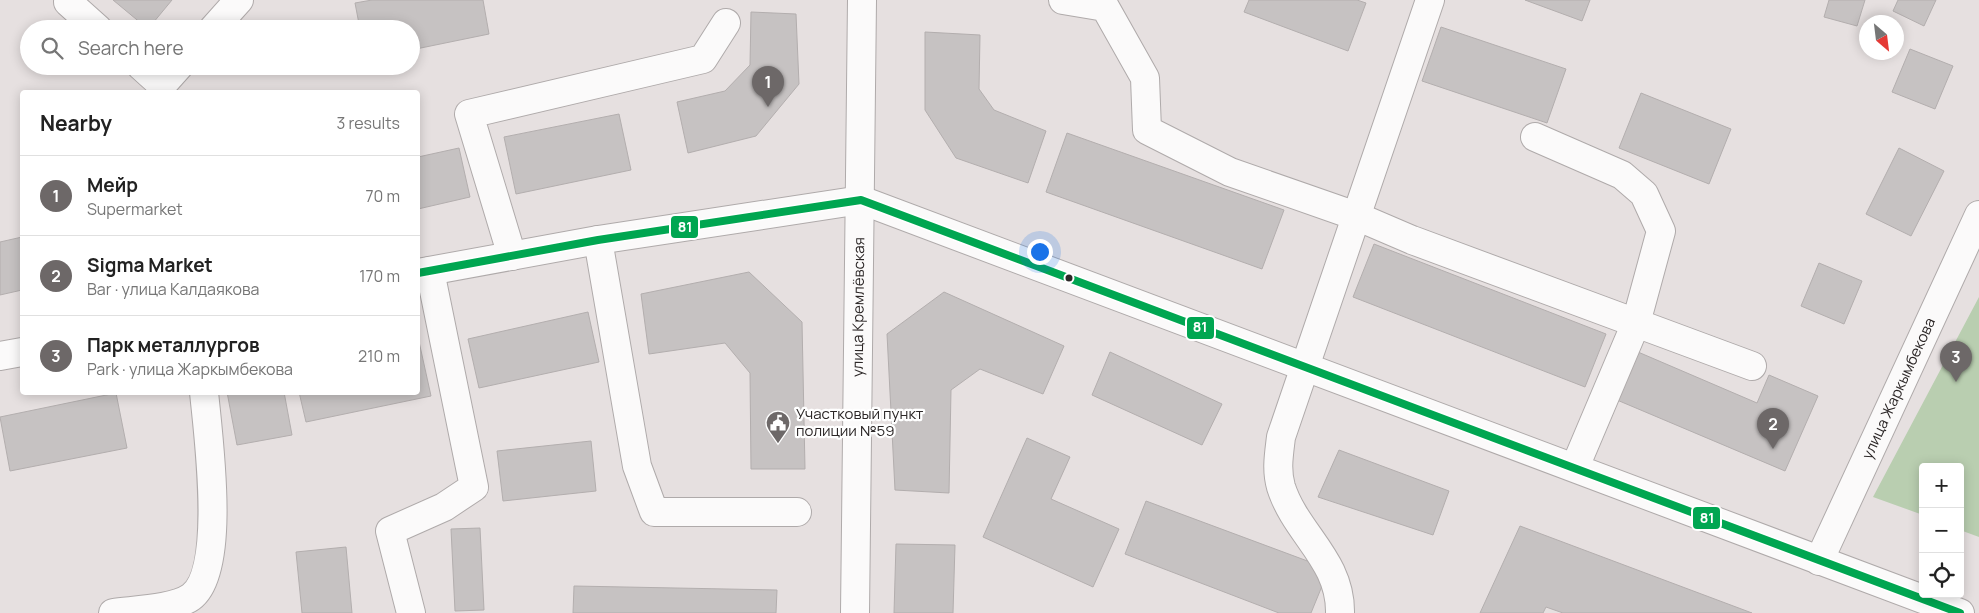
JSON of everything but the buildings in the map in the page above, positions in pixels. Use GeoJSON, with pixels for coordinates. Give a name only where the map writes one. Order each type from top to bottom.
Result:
{"type":"FeatureCollection","features":[{"type":"Feature","properties":{"kind":"street"},"geometry":{"type":"LineString","coordinates":[[70,0],[68,2],[88,20]]}},
{"type":"Feature","properties":{"kind":"street"},"geometry":{"type":"LineString","coordinates":[[221,20],[239,0]]}},
{"type":"Feature","properties":{"kind":"street"},"geometry":{"type":"LineString","coordinates":[[862,0],[873,0]]}},
{"type":"Feature","properties":{"kind":"street","name":"улица Кремлёвская"},"geometry":{"type":"LineString","coordinates":[[854,613],[861,200],[862,0]]}},
{"type":"Feature","properties":{"kind":"street"},"geometry":{"type":"LineString","coordinates":[[1063,0],[1111,3],[1145,78],[1146,130],[1230,172],[1356,216],[1412,240],[1752,366]]}},
{"type":"Feature","properties":{"kind":"street"},"geometry":{"type":"LineString","coordinates":[[1340,613],[1341,595],[1333,573],[1288,503],[1277,469],[1281,437],[1430,0]]}},
{"type":"Feature","properties":{"kind":"street"},"geometry":{"type":"LineString","coordinates":[[512,256],[469,114],[703,59],[726,22]]}},
{"type":"Feature","properties":{"kind":"street"},"geometry":{"type":"LineString","coordinates":[[151,75],[162,85],[171,75]]}},
{"type":"Feature","properties":{"kind":"street"},"geometry":{"type":"LineString","coordinates":[[1535,138],[1622,174],[1644,194],[1661,231],[1636,323],[1575,468]]}},
{"type":"Feature","properties":{"kind":"street"},"geometry":{"type":"LineString","coordinates":[[411,613],[390,531],[444,507],[474,487],[424,272],[598,240],[861,200],[1960,613]]}},
{"type":"Feature","properties":{"kind":"street","name":"улица Жаркымбекова"},"geometry":{"type":"LineString","coordinates":[[1819,561],[1979,215]]}},
{"type":"Feature","properties":{"kind":"street"},"geometry":{"type":"LineString","coordinates":[[598,240],[637,466],[654,512],[797,512]]}},
{"type":"Feature","properties":{"kind":"street"},"geometry":{"type":"LineString","coordinates":[[0,356],[20,352]]}},
{"type":"Feature","properties":{"kind":"street"},"geometry":{"type":"LineString","coordinates":[[113,613],[178,604],[200,590],[206,577],[210,562],[212,520],[210,452],[204,395]]}},
{"type":"Feature","properties":{"kind":"green space"},"geometry":{"type":"Polygon","coordinates":[[[1979,297],[1979,537],[1964,531],[1964,463],[1919,463],[1919,514],[1873,497],[1979,297]]]}},
{"type":"Feature","properties":{"kind":"transit line","name":"81"},"geometry":{"type":"LineString","coordinates":[[420,273],[598,240],[861,200],[1960,613]]}},
{"type":"Feature","properties":{"kind":"place","name":"Мейр"},"geometry":{"type":"Point","coordinates":[768,107]}},
{"type":"Feature","properties":{"kind":"place","name":"Парк металлургов"},"geometry":{"type":"Point","coordinates":[1956,382]}},
{"type":"Feature","properties":{"kind":"place","name":"Участковый пункт полиции №59"},"geometry":{"type":"Point","coordinates":[778,444]}},
{"type":"Feature","properties":{"kind":"place","name":"Sigma Market"},"geometry":{"type":"Point","coordinates":[1773,449]}}]}
